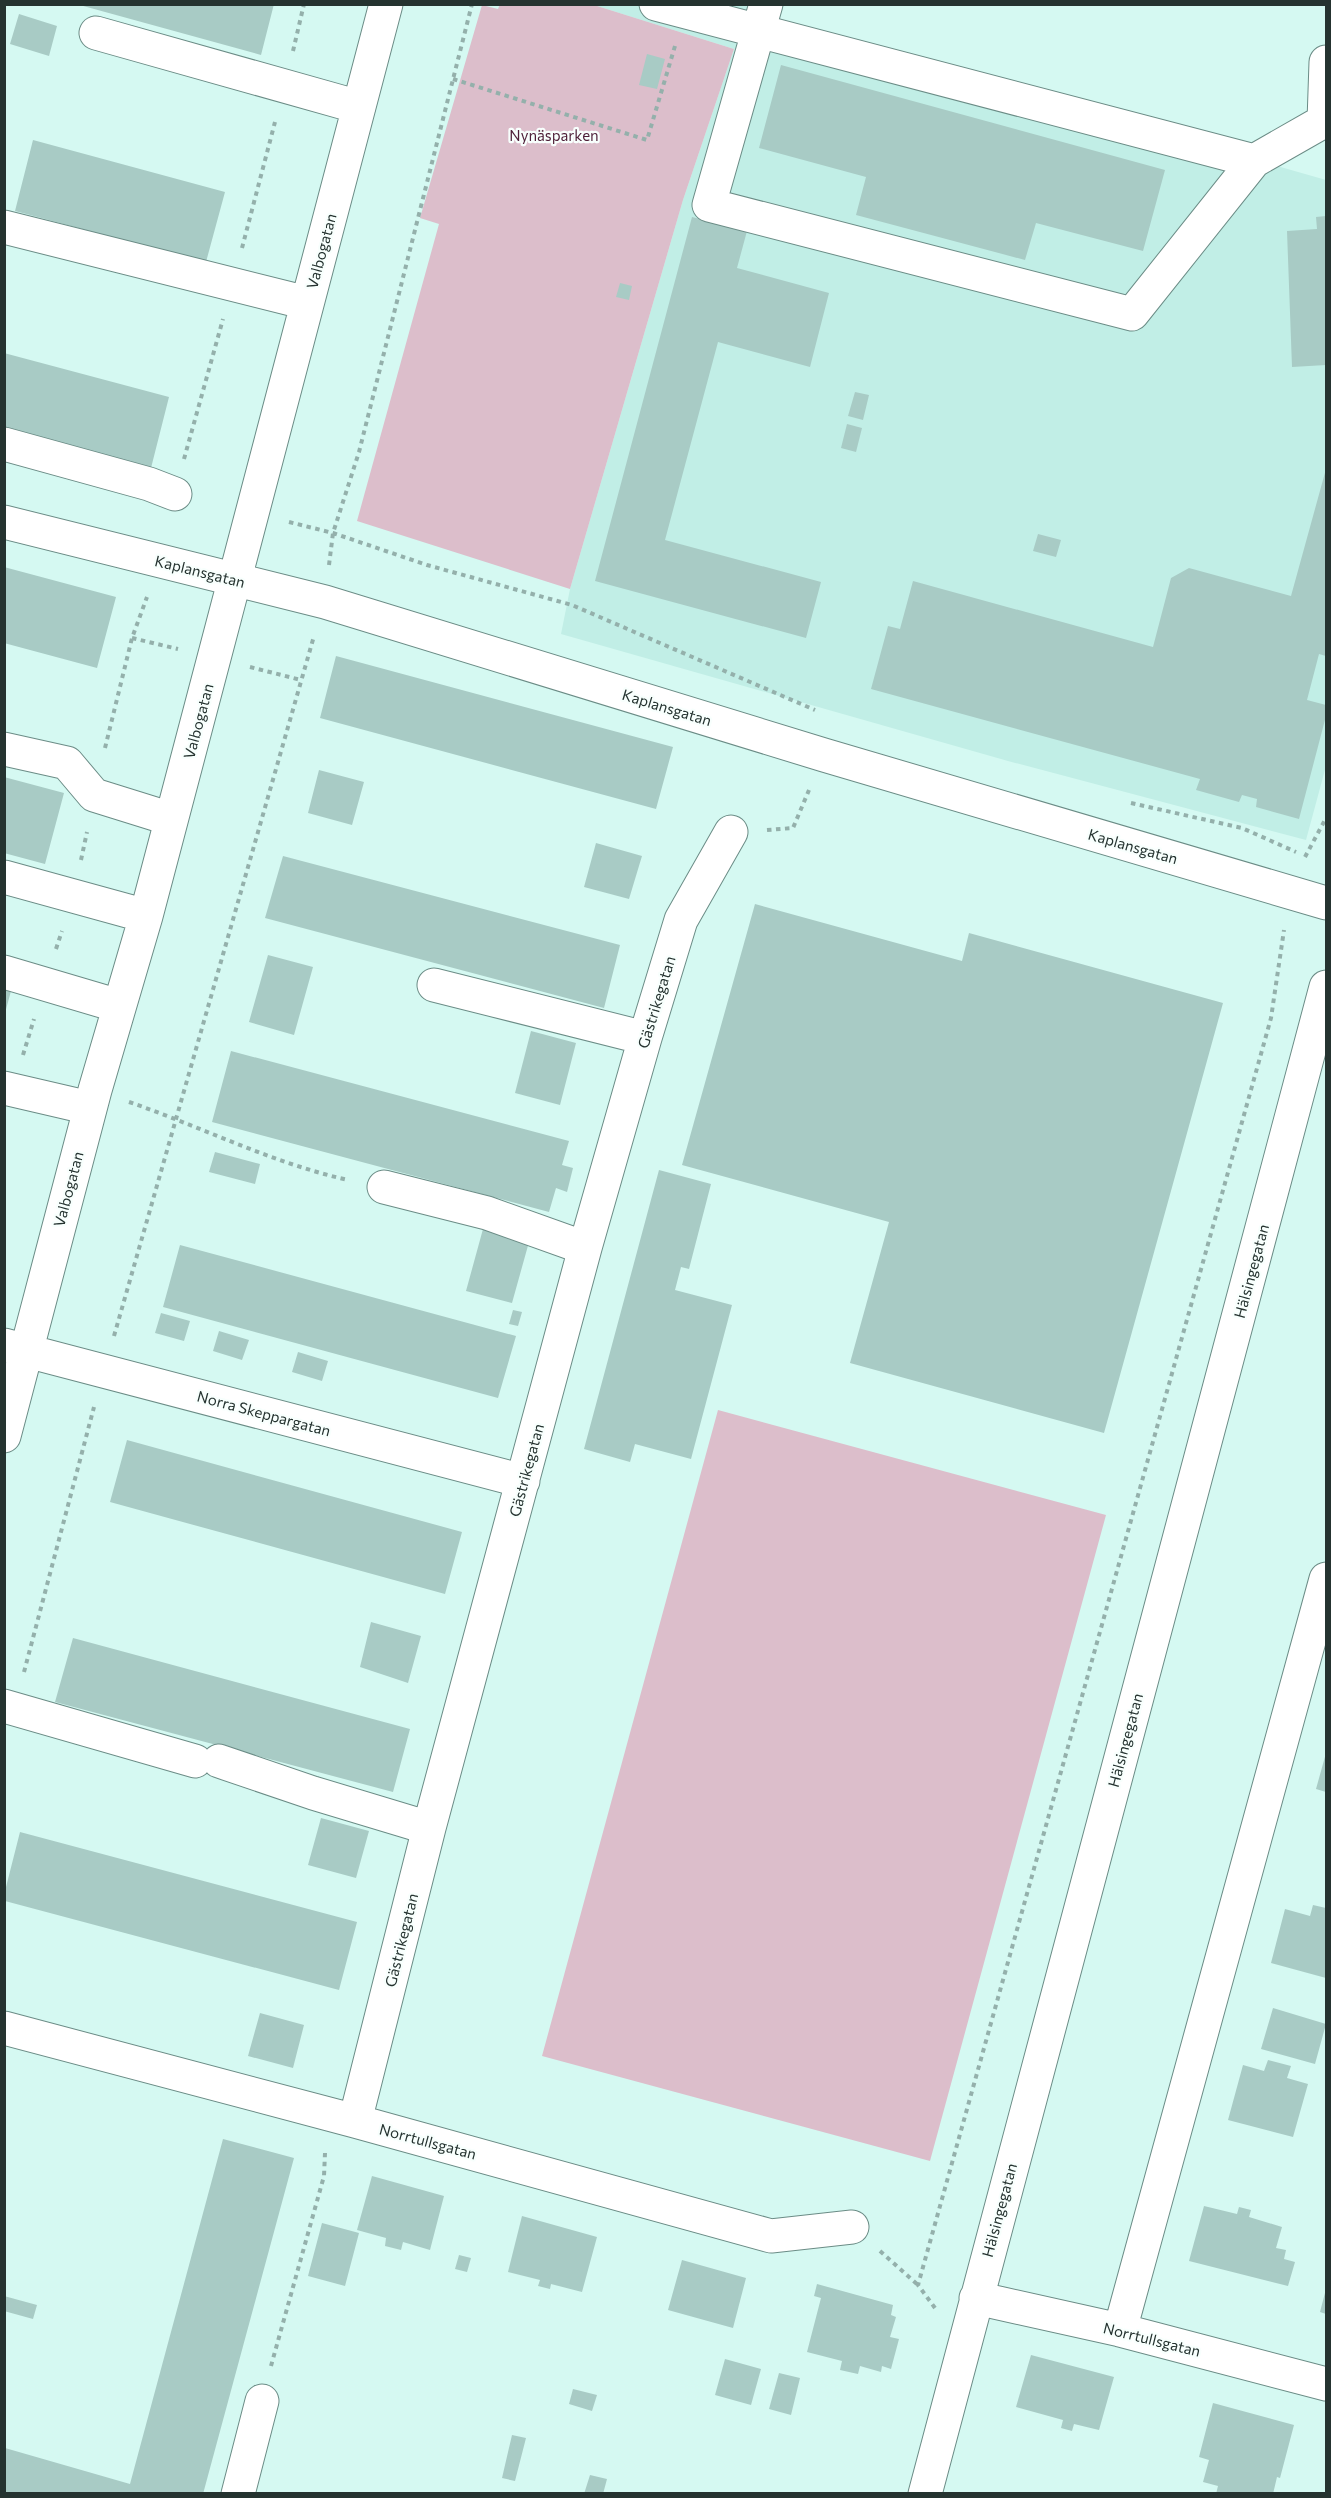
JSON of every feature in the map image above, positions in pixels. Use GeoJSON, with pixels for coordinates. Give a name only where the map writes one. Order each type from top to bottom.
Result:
{"type":"FeatureCollection","features":[{"type":"Feature","properties":{"kind":"street","name":"Valbogatan"},"geometry":{"type":"LineString","coordinates":[[4,1436],[15,1348],[146,916],[386,4]]}},
{"type":"Feature","properties":{"kind":"street"},"geometry":{"type":"LineString","coordinates":[[670,9],[761,18],[1254,161]]}},
{"type":"Feature","properties":{"kind":"street"},"geometry":{"type":"LineString","coordinates":[[761,18],[709,205],[1132,314],[1254,161],[1324,121],[1326,62]]}},
{"type":"Feature","properties":{"kind":"street"},"geometry":{"type":"LineString","coordinates":[[96,33],[359,107]]}},
{"type":"Feature","properties":{"kind":"street"},"geometry":{"type":"LineString","coordinates":[[4,227],[307,303]]}},
{"type":"Feature","properties":{"kind":"street"},"geometry":{"type":"LineString","coordinates":[[4,444],[149,484],[175,494]]}},
{"type":"Feature","properties":{"kind":"street","name":"Kaplansgatan"},"geometry":{"type":"LineString","coordinates":[[4,522],[325,602],[824,755],[1326,903]]}},
{"type":"Feature","properties":{"kind":"street"},"geometry":{"type":"LineString","coordinates":[[4,749],[67,763],[94,795],[171,819]]}},
{"type":"Feature","properties":{"kind":"street","name":"Gästrikegatan"},"geometry":{"type":"LineString","coordinates":[[355,2121],[429,1828],[585,1248],[645,1038],[681,920],[730,832]]}},
{"type":"Feature","properties":{"kind":"street"},"geometry":{"type":"LineString","coordinates":[[4,877],[146,916]]}},
{"type":"Feature","properties":{"kind":"street"},"geometry":{"type":"LineString","coordinates":[[4,972],[119,1006]]}},
{"type":"Feature","properties":{"kind":"street"},"geometry":{"type":"LineString","coordinates":[[434,985],[645,1038]]}},
{"type":"Feature","properties":{"kind":"street","name":"Hälsingegatan"},"geometry":{"type":"LineString","coordinates":[[925,2493],[1326,987]]}},
{"type":"Feature","properties":{"kind":"street"},"geometry":{"type":"LineString","coordinates":[[4,1088],[92,1099]]}},
{"type":"Feature","properties":{"kind":"street"},"geometry":{"type":"LineString","coordinates":[[384,1187],[487,1213],[585,1248]]}},
{"type":"Feature","properties":{"kind":"street","name":"Norra Skeppargatan"},"geometry":{"type":"LineString","coordinates":[[15,1348],[523,1482]]}},
{"type":"Feature","properties":{"kind":"street"},"geometry":{"type":"LineString","coordinates":[[1120,2330],[1326,1579]]}},
{"type":"Feature","properties":{"kind":"street"},"geometry":{"type":"LineString","coordinates":[[9,1707],[207,1761],[429,1828]]}},
{"type":"Feature","properties":{"kind":"street","name":"Norrtullsgatan"},"geometry":{"type":"LineString","coordinates":[[4,2028],[355,2121],[771,2236],[852,2227]]}},
{"type":"Feature","properties":{"kind":"street","name":"Norrtullsgatan"},"geometry":{"type":"LineString","coordinates":[[976,2298],[1120,2330],[1326,2384]]}},
{"type":"Feature","properties":{"kind":"street"},"geometry":{"type":"LineString","coordinates":[[238,2493],[262,2402]]}},
{"type":"Feature","properties":{"kind":"path"},"geometry":{"type":"LineString","coordinates":[[9,1707],[175,1119],[325,602],[333,533],[359,452],[472,4]]}},
{"type":"Feature","properties":{"kind":"path"},"geometry":{"type":"LineString","coordinates":[[453,79],[647,140],[670,9]]}},
{"type":"Feature","properties":{"kind":"path"},"geometry":{"type":"LineString","coordinates":[[251,513],[333,533],[427,565],[572,605],[817,711]]}},
{"type":"Feature","properties":{"kind":"path"},"geometry":{"type":"LineString","coordinates":[[730,832],[793,828],[824,755]]}},
{"type":"Feature","properties":{"kind":"path"},"geometry":{"type":"LineString","coordinates":[[1127,802],[1242,828],[1305,856]]}},
{"type":"Feature","properties":{"kind":"path"},"geometry":{"type":"LineString","coordinates":[[918,2285],[1271,1018],[1280,943],[1305,856],[1325,827],[1326,818]]}},
{"type":"Feature","properties":{"kind":"path"},"geometry":{"type":"LineString","coordinates":[[92,1099],[175,1119],[294,1164],[348,1180]]}},
{"type":"Feature","properties":{"kind":"path"},"geometry":{"type":"LineString","coordinates":[[262,2402],[324,2176],[324,2155],[355,2121]]}},
{"type":"Feature","properties":{"kind":"path"},"geometry":{"type":"LineString","coordinates":[[852,2227],[918,2285],[939,2314]]}},
{"type":"Feature","properties":{"kind":"shaded area"},"geometry":{"type":"Polygon","coordinates":[[[594,5],[784,5],[778,24],[1326,180],[1326,766],[1306,840],[1008,761],[561,634],[570,589],[683,200],[734,49],[594,5]]]}},
{"type":"Feature","properties":{"kind":"green space","name":"Nynäsparken"},"geometry":{"type":"Polygon","coordinates":[[[500,4],[594,5],[734,49],[683,200],[570,589],[357,521],[439,224],[420,218],[482,5],[498,9],[500,4]]]}},
{"type":"Feature","properties":{"kind":"green space"},"geometry":{"type":"Polygon","coordinates":[[[718,1410],[1106,1515],[930,2161],[542,2056],[718,1410]]]}},
{"type":"Feature","properties":{"kind":"building"},"geometry":{"type":"Polygon","coordinates":[[[76,4],[274,4],[261,55],[76,4]]]}},
{"type":"Feature","properties":{"kind":"building"},"geometry":{"type":"Polygon","coordinates":[[[19,14],[57,26],[49,56],[10,44],[19,14]]]}},
{"type":"Feature","properties":{"kind":"building"},"geometry":{"type":"Polygon","coordinates":[[[647,54],[665,59],[657,89],[639,85],[647,54]]]}},
{"type":"Feature","properties":{"kind":"building"},"geometry":{"type":"Polygon","coordinates":[[[781,65],[1165,170],[1143,251],[1036,223],[1025,260],[856,215],[866,177],[759,148],[781,65]]]}},
{"type":"Feature","properties":{"kind":"building"},"geometry":{"type":"Polygon","coordinates":[[[33,140],[225,192],[206,262],[15,211],[33,140]]]}},
{"type":"Feature","properties":{"kind":"building"},"geometry":{"type":"Polygon","coordinates":[[[1326,216],[1326,365],[1292,367],[1287,231],[1317,229],[1316,217],[1326,216]]]}},
{"type":"Feature","properties":{"kind":"building"},"geometry":{"type":"Polygon","coordinates":[[[692,217],[747,231],[737,268],[829,293],[810,367],[718,342],[665,540],[821,582],[806,638],[595,581],[692,217]]]}},
{"type":"Feature","properties":{"kind":"building"},"geometry":{"type":"Polygon","coordinates":[[[620,283],[632,286],[629,300],[616,297],[620,283]]]}},
{"type":"Feature","properties":{"kind":"building"},"geometry":{"type":"Polygon","coordinates":[[[4,353],[169,397],[151,468],[4,428],[4,353]]]}},
{"type":"Feature","properties":{"kind":"building"},"geometry":{"type":"Polygon","coordinates":[[[855,392],[869,395],[863,420],[848,416],[855,392]]]}},
{"type":"Feature","properties":{"kind":"building"},"geometry":{"type":"Polygon","coordinates":[[[847,424],[862,428],[856,452],[841,448],[847,424]]]}},
{"type":"Feature","properties":{"kind":"building"},"geometry":{"type":"Polygon","coordinates":[[[1326,469],[1326,656],[1319,654],[1307,700],[1326,705],[1326,716],[1299,819],[1256,807],[1257,799],[1242,795],[1239,802],[1196,790],[1200,779],[871,689],[888,626],[900,629],[913,581],[1153,647],[1171,578],[1189,568],[1291,596],[1326,469]]]}},
{"type":"Feature","properties":{"kind":"building"},"geometry":{"type":"Polygon","coordinates":[[[1038,534],[1061,540],[1056,557],[1033,551],[1038,534]]]}},
{"type":"Feature","properties":{"kind":"building"},"geometry":{"type":"Polygon","coordinates":[[[4,567],[116,597],[97,668],[4,643],[4,567]]]}},
{"type":"Feature","properties":{"kind":"building"},"geometry":{"type":"Polygon","coordinates":[[[336,656],[673,747],[656,809],[320,718],[336,656]]]}},
{"type":"Feature","properties":{"kind":"building"},"geometry":{"type":"Polygon","coordinates":[[[319,770],[364,782],[352,825],[308,813],[319,770]]]}},
{"type":"Feature","properties":{"kind":"building"},"geometry":{"type":"Polygon","coordinates":[[[4,777],[64,793],[45,864],[4,853],[4,777]]]}},
{"type":"Feature","properties":{"kind":"building"},"geometry":{"type":"Polygon","coordinates":[[[596,843],[642,856],[629,899],[584,887],[596,843]]]}},
{"type":"Feature","properties":{"kind":"building"},"geometry":{"type":"Polygon","coordinates":[[[283,856],[620,945],[604,1008],[265,918],[283,856]]]}},
{"type":"Feature","properties":{"kind":"building"},"geometry":{"type":"Polygon","coordinates":[[[755,904],[962,961],[969,933],[1223,1003],[1104,1433],[850,1363],[889,1222],[682,1165],[755,904]]]}},
{"type":"Feature","properties":{"kind":"building"},"geometry":{"type":"Polygon","coordinates":[[[268,955],[313,967],[294,1035],[249,1022],[268,955]]]}},
{"type":"Feature","properties":{"kind":"building"},"geometry":{"type":"Polygon","coordinates":[[[4,990],[11,991],[5,1013],[4,1013],[4,990]]]}},
{"type":"Feature","properties":{"kind":"building"},"geometry":{"type":"Polygon","coordinates":[[[531,1031],[576,1043],[560,1105],[515,1093],[531,1031]]]}},
{"type":"Feature","properties":{"kind":"building"},"geometry":{"type":"Polygon","coordinates":[[[231,1051],[569,1141],[562,1165],[573,1168],[567,1192],[556,1188],[549,1212],[212,1122],[231,1051]]]}},
{"type":"Feature","properties":{"kind":"building"},"geometry":{"type":"Polygon","coordinates":[[[215,1152],[260,1164],[255,1184],[209,1172],[215,1152]]]}},
{"type":"Feature","properties":{"kind":"building"},"geometry":{"type":"Polygon","coordinates":[[[659,1170],[711,1184],[689,1269],[681,1267],[675,1290],[732,1305],[691,1459],[635,1444],[630,1462],[584,1449],[659,1170]]]}},
{"type":"Feature","properties":{"kind":"building"},"geometry":{"type":"Polygon","coordinates":[[[483,1229],[529,1242],[512,1303],[466,1291],[483,1229]]]}},
{"type":"Feature","properties":{"kind":"building"},"geometry":{"type":"Polygon","coordinates":[[[180,1245],[516,1336],[498,1398],[163,1307],[180,1245]]]}},
{"type":"Feature","properties":{"kind":"building"},"geometry":{"type":"Polygon","coordinates":[[[513,1310],[522,1312],[518,1326],[509,1324],[513,1310]]]}},
{"type":"Feature","properties":{"kind":"building"},"geometry":{"type":"Polygon","coordinates":[[[161,1313],[190,1321],[184,1341],[155,1333],[161,1313]]]}},
{"type":"Feature","properties":{"kind":"building"},"geometry":{"type":"Polygon","coordinates":[[[219,1331],[249,1340],[242,1360],[213,1351],[219,1331]]]}},
{"type":"Feature","properties":{"kind":"building"},"geometry":{"type":"Polygon","coordinates":[[[298,1352],[328,1361],[322,1381],[292,1372],[298,1352]]]}},
{"type":"Feature","properties":{"kind":"building"},"geometry":{"type":"Polygon","coordinates":[[[127,1440],[462,1532],[445,1594],[110,1502],[127,1440]]]}},
{"type":"Feature","properties":{"kind":"building"},"geometry":{"type":"Polygon","coordinates":[[[371,1622],[421,1636],[408,1683],[360,1667],[371,1622]]]}},
{"type":"Feature","properties":{"kind":"building"},"geometry":{"type":"Polygon","coordinates":[[[73,1638],[410,1729],[393,1792],[55,1702],[73,1638]]]}},
{"type":"Feature","properties":{"kind":"building"},"geometry":{"type":"Polygon","coordinates":[[[1326,1753],[1326,1792],[1316,1789],[1326,1753]]]}},
{"type":"Feature","properties":{"kind":"building"},"geometry":{"type":"Polygon","coordinates":[[[321,1818],[369,1831],[356,1878],[308,1865],[321,1818]]]}},
{"type":"Feature","properties":{"kind":"building"},"geometry":{"type":"Polygon","coordinates":[[[20,1832],[357,1922],[339,1990],[5,1901],[5,1891],[20,1832]]]}},
{"type":"Feature","properties":{"kind":"building"},"geometry":{"type":"Polygon","coordinates":[[[1313,1905],[1326,1908],[1326,1978],[1271,1963],[1285,1909],[1310,1916],[1313,1905]]]}},
{"type":"Feature","properties":{"kind":"building"},"geometry":{"type":"Polygon","coordinates":[[[1273,2008],[1326,2024],[1315,2064],[1261,2049],[1273,2008]]]}},
{"type":"Feature","properties":{"kind":"building"},"geometry":{"type":"Polygon","coordinates":[[[260,2013],[304,2025],[293,2068],[248,2056],[260,2013]]]}},
{"type":"Feature","properties":{"kind":"building"},"geometry":{"type":"Polygon","coordinates":[[[1268,2060],[1291,2066],[1287,2078],[1308,2084],[1293,2137],[1228,2120],[1243,2065],[1264,2071],[1268,2060]]]}},
{"type":"Feature","properties":{"kind":"building"},"geometry":{"type":"Polygon","coordinates":[[[223,2139],[294,2158],[203,2494],[5,2494],[5,2448],[130,2484],[223,2139]]]}},
{"type":"Feature","properties":{"kind":"building"},"geometry":{"type":"Polygon","coordinates":[[[372,2176],[444,2196],[430,2250],[403,2242],[401,2250],[385,2246],[386,2238],[357,2230],[372,2176]]]}},
{"type":"Feature","properties":{"kind":"building"},"geometry":{"type":"Polygon","coordinates":[[[1204,2206],[1237,2214],[1239,2207],[1251,2210],[1249,2217],[1282,2227],[1276,2248],[1286,2250],[1284,2259],[1295,2262],[1288,2286],[1189,2261],[1204,2206]]]}},
{"type":"Feature","properties":{"kind":"building"},"geometry":{"type":"Polygon","coordinates":[[[522,2216],[597,2237],[582,2292],[551,2284],[550,2289],[538,2286],[540,2280],[508,2272],[522,2216]]]}},
{"type":"Feature","properties":{"kind":"building"},"geometry":{"type":"Polygon","coordinates":[[[322,2223],[359,2233],[345,2286],[308,2276],[322,2223]]]}},
{"type":"Feature","properties":{"kind":"building"},"geometry":{"type":"Polygon","coordinates":[[[459,2255],[471,2258],[467,2272],[455,2269],[459,2255]]]}},
{"type":"Feature","properties":{"kind":"building"},"geometry":{"type":"Polygon","coordinates":[[[682,2260],[746,2278],[733,2328],[668,2310],[682,2260]]]}},
{"type":"Feature","properties":{"kind":"building"},"geometry":{"type":"Polygon","coordinates":[[[817,2284],[893,2305],[891,2315],[896,2317],[890,2337],[899,2339],[891,2369],[882,2366],[881,2372],[860,2366],[858,2374],[840,2370],[842,2361],[807,2352],[821,2298],[814,2296],[817,2284]]]}},
{"type":"Feature","properties":{"kind":"building"},"geometry":{"type":"Polygon","coordinates":[[[1326,2289],[1326,2314],[1320,2312],[1326,2289]]]}},
{"type":"Feature","properties":{"kind":"building"},"geometry":{"type":"Polygon","coordinates":[[[4,2296],[37,2305],[33,2319],[4,2311],[4,2296]]]}},
{"type":"Feature","properties":{"kind":"building"},"geometry":{"type":"Polygon","coordinates":[[[1031,2355],[1114,2377],[1099,2430],[1074,2424],[1072,2431],[1061,2428],[1063,2420],[1016,2407],[1031,2355]]]}},
{"type":"Feature","properties":{"kind":"building"},"geometry":{"type":"Polygon","coordinates":[[[725,2359],[761,2369],[751,2405],[715,2395],[725,2359]]]}},
{"type":"Feature","properties":{"kind":"building"},"geometry":{"type":"Polygon","coordinates":[[[779,2373],[800,2378],[791,2415],[769,2409],[779,2373]]]}},
{"type":"Feature","properties":{"kind":"building"},"geometry":{"type":"Polygon","coordinates":[[[573,2389],[597,2395],[592,2411],[569,2404],[573,2389]]]}},
{"type":"Feature","properties":{"kind":"building"},"geometry":{"type":"Polygon","coordinates":[[[1213,2403],[1294,2425],[1280,2478],[1277,2477],[1273,2494],[1216,2494],[1218,2486],[1203,2482],[1209,2460],[1199,2457],[1213,2403]]]}},
{"type":"Feature","properties":{"kind":"building"},"geometry":{"type":"Polygon","coordinates":[[[512,2435],[526,2438],[515,2481],[502,2478],[512,2435]]]}},
{"type":"Feature","properties":{"kind":"building"},"geometry":{"type":"Polygon","coordinates":[[[590,2475],[607,2479],[603,2494],[584,2494],[590,2475]]]}}]}
